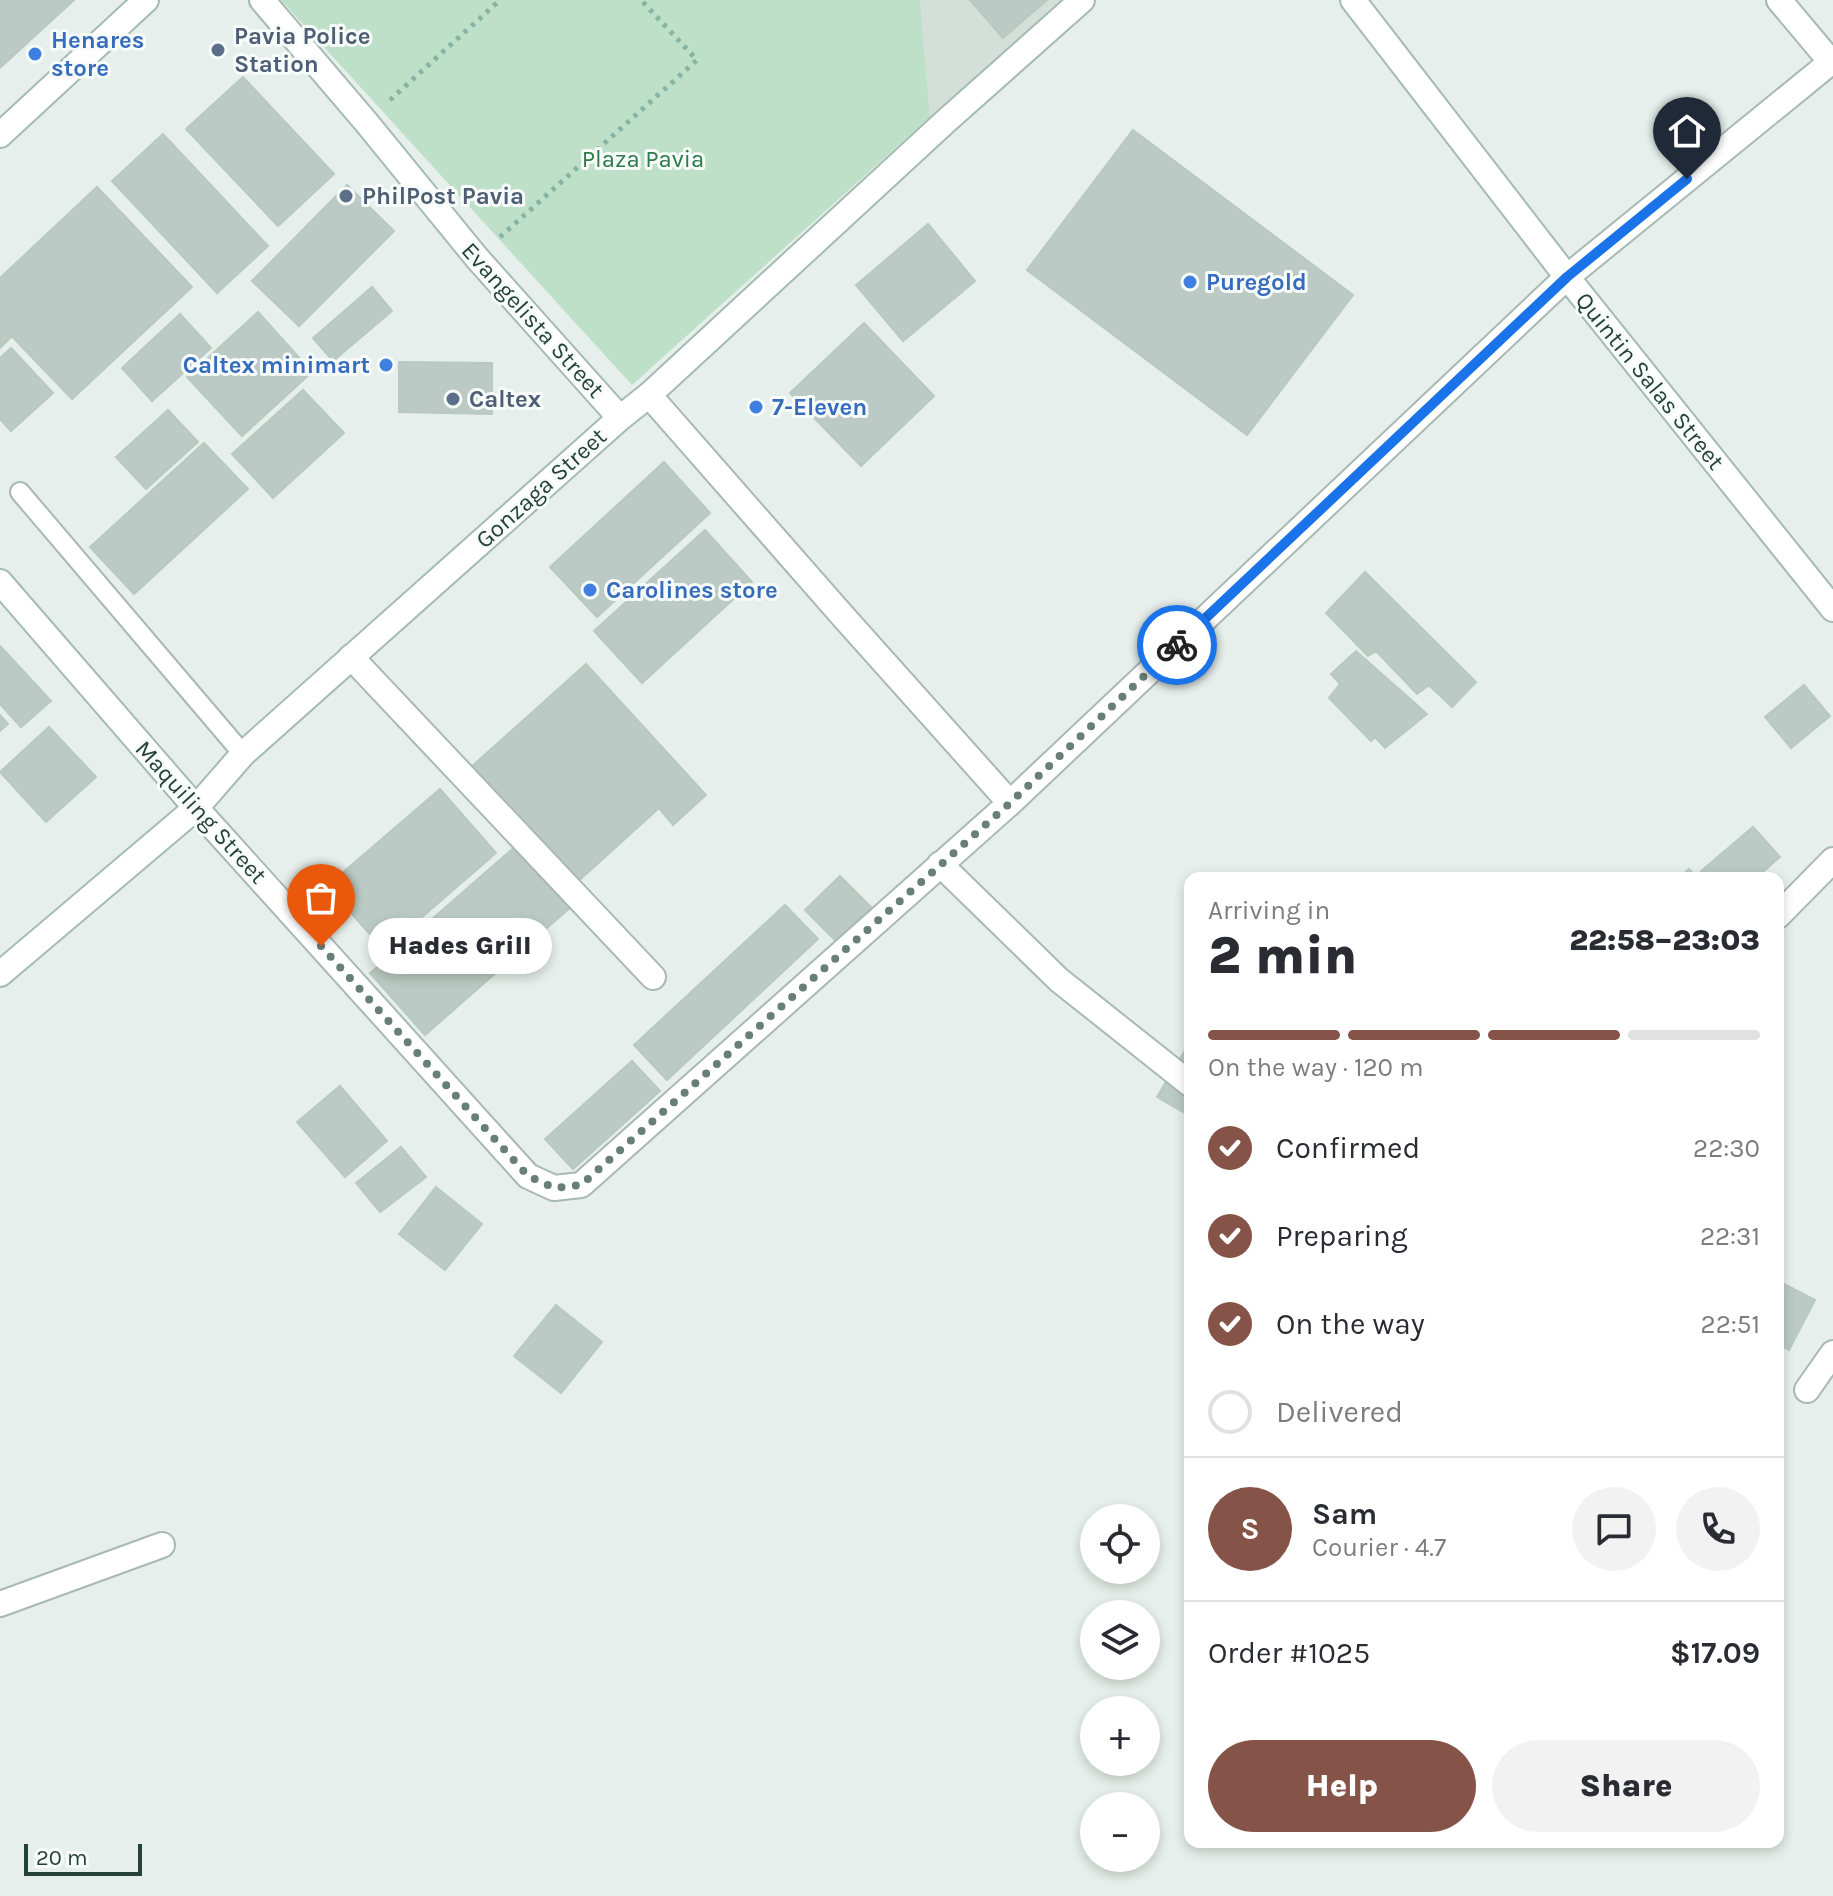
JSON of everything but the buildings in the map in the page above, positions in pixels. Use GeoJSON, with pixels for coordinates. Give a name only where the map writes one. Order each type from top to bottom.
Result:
{"type":"FeatureCollection","features":[{"type":"Feature","properties":{"kind":"street"},"geometry":{"type":"LineString","coordinates":[[0,135],[146,0]]}},
{"type":"Feature","properties":{"kind":"street","name":"Evangelista Street"},"geometry":{"type":"LineString","coordinates":[[262,0],[477,258],[620,418]]}},
{"type":"Feature","properties":{"kind":"street","name":"Gonzaga Street"},"geometry":{"type":"LineString","coordinates":[[0,974],[196,808],[243,754],[649,395],[1082,0]]}},
{"type":"Feature","properties":{"kind":"street","name":"Quintin Salas Street"},"geometry":{"type":"LineString","coordinates":[[1353,0],[1567,277],[1833,609]]}},
{"type":"Feature","properties":{"kind":"street"},"geometry":{"type":"LineString","coordinates":[[1184,1079],[1059,980],[940,864],[1010,803],[1567,277],[1831,62],[1779,0]]}},
{"type":"Feature","properties":{"kind":"street"},"geometry":{"type":"LineString","coordinates":[[649,395],[1010,803]]}},
{"type":"Feature","properties":{"kind":"street","name":"Maquiling Street"},"geometry":{"type":"LineString","coordinates":[[0,582],[196,808],[528,1176],[554,1188],[581,1185],[940,864]]}},
{"type":"Feature","properties":{"kind":"street"},"geometry":{"type":"LineString","coordinates":[[351,657],[653,977]]}},
{"type":"Feature","properties":{"kind":"street"},"geometry":{"type":"LineString","coordinates":[[1784,910],[1833,860]]}},
{"type":"Feature","properties":{"kind":"street"},"geometry":{"type":"LineString","coordinates":[[1807,1390],[1833,1353]]}},
{"type":"Feature","properties":{"kind":"street"},"geometry":{"type":"LineString","coordinates":[[0,1604],[162,1545]]}},
{"type":"Feature","properties":{"kind":"lane"},"geometry":{"type":"LineString","coordinates":[[20,492],[243,754]]}},
{"type":"Feature","properties":{"kind":"path"},"geometry":{"type":"LineString","coordinates":[[366,122],[500,0]]}},
{"type":"Feature","properties":{"kind":"path"},"geometry":{"type":"LineString","coordinates":[[477,258],[697,60],[641,0]]}},
{"type":"Feature","properties":{"kind":"shaded area"},"geometry":{"type":"Polygon","coordinates":[[[920,0],[1065,0],[930,117],[920,0]]]}},
{"type":"Feature","properties":{"kind":"green space","name":"Plaza Pavia"},"geometry":{"type":"Polygon","coordinates":[[[281,0],[920,0],[930,117],[632,385],[281,0]]]}},
{"type":"Feature","properties":{"kind":"way so far"},"geometry":{"type":"LineString","coordinates":[[321,946],[528,1176],[554,1188],[581,1185],[1010,803],[1177,645]]}},
{"type":"Feature","properties":{"kind":"place","name":"Pavia Police Station"},"geometry":{"type":"Point","coordinates":[218,50]}},
{"type":"Feature","properties":{"kind":"place","name":"Henares store"},"geometry":{"type":"Point","coordinates":[35,54]}},
{"type":"Feature","properties":{"kind":"place","name":"PhilPost Pavia"},"geometry":{"type":"Point","coordinates":[346,196]}},
{"type":"Feature","properties":{"kind":"place","name":"Puregold"},"geometry":{"type":"Point","coordinates":[1190,282]}},
{"type":"Feature","properties":{"kind":"place","name":"Caltex minimart"},"geometry":{"type":"Point","coordinates":[386,365]}},
{"type":"Feature","properties":{"kind":"place","name":"Caltex"},"geometry":{"type":"Point","coordinates":[453,399]}},
{"type":"Feature","properties":{"kind":"place","name":"7-Eleven"},"geometry":{"type":"Point","coordinates":[756,407]}},
{"type":"Feature","properties":{"kind":"place","name":"Carolines store"},"geometry":{"type":"Point","coordinates":[590,590]}},
{"type":"Feature","properties":{"kind":"place","name":"Hades Grill"},"geometry":{"type":"Point","coordinates":[321,946]}},
{"type":"Feature","properties":{"kind":"route"},"geometry":{"type":"LineString","coordinates":[[1177,645],[1567,277],[1687,179]]}}]}
